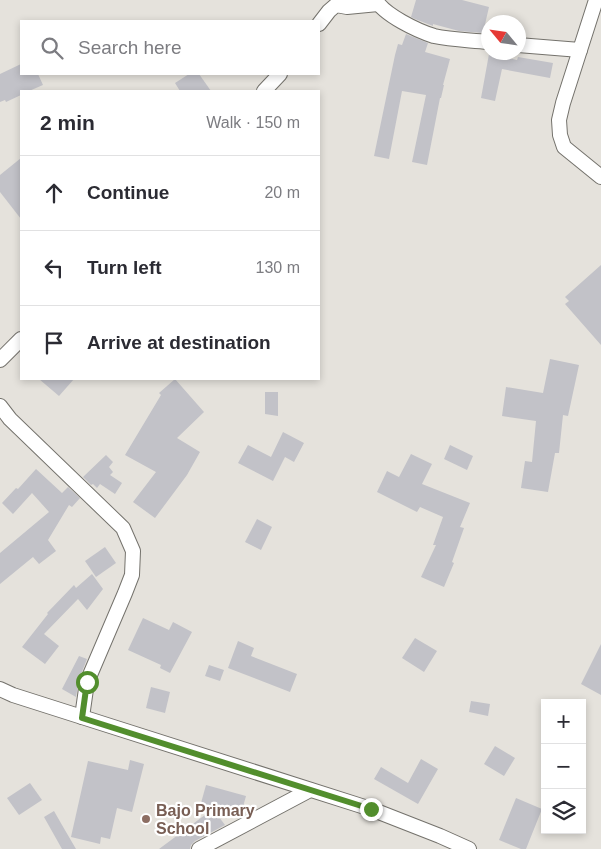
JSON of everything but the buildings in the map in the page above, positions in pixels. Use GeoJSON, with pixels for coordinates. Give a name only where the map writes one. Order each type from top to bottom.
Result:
{"type":"FeatureCollection","features":[{"type":"Feature","properties":{"kind":"street"},"geometry":{"type":"LineString","coordinates":[[596,0],[559,120],[560,135],[564,147],[601,177]]}},
{"type":"Feature","properties":{"kind":"street"},"geometry":{"type":"LineString","coordinates":[[320,23],[336,5],[347,7],[377,2],[394,18],[434,36],[481,41]]}},
{"type":"Feature","properties":{"kind":"street"},"geometry":{"type":"LineString","coordinates":[[526,45],[580,50]]}},
{"type":"Feature","properties":{"kind":"street"},"geometry":{"type":"LineString","coordinates":[[265,90],[279,75]]}},
{"type":"Feature","properties":{"kind":"street"},"geometry":{"type":"LineString","coordinates":[[0,360],[20,340]]}},
{"type":"Feature","properties":{"kind":"street"},"geometry":{"type":"LineString","coordinates":[[0,406],[10,419],[124,528],[133,551],[132,575],[87,682],[82,718]]}},
{"type":"Feature","properties":{"kind":"street"},"geometry":{"type":"LineString","coordinates":[[0,689],[82,718],[371,809],[469,849]]}},
{"type":"Feature","properties":{"kind":"street"},"geometry":{"type":"LineString","coordinates":[[198,849],[310,790]]}},
{"type":"Feature","properties":{"kind":"place","name":"Bajo Primary School"},"geometry":{"type":"Point","coordinates":[146,819]}},
{"type":"Feature","properties":{"kind":"route"},"geometry":{"type":"LineString","coordinates":[[87,682],[82,718],[371,809]]}}]}
